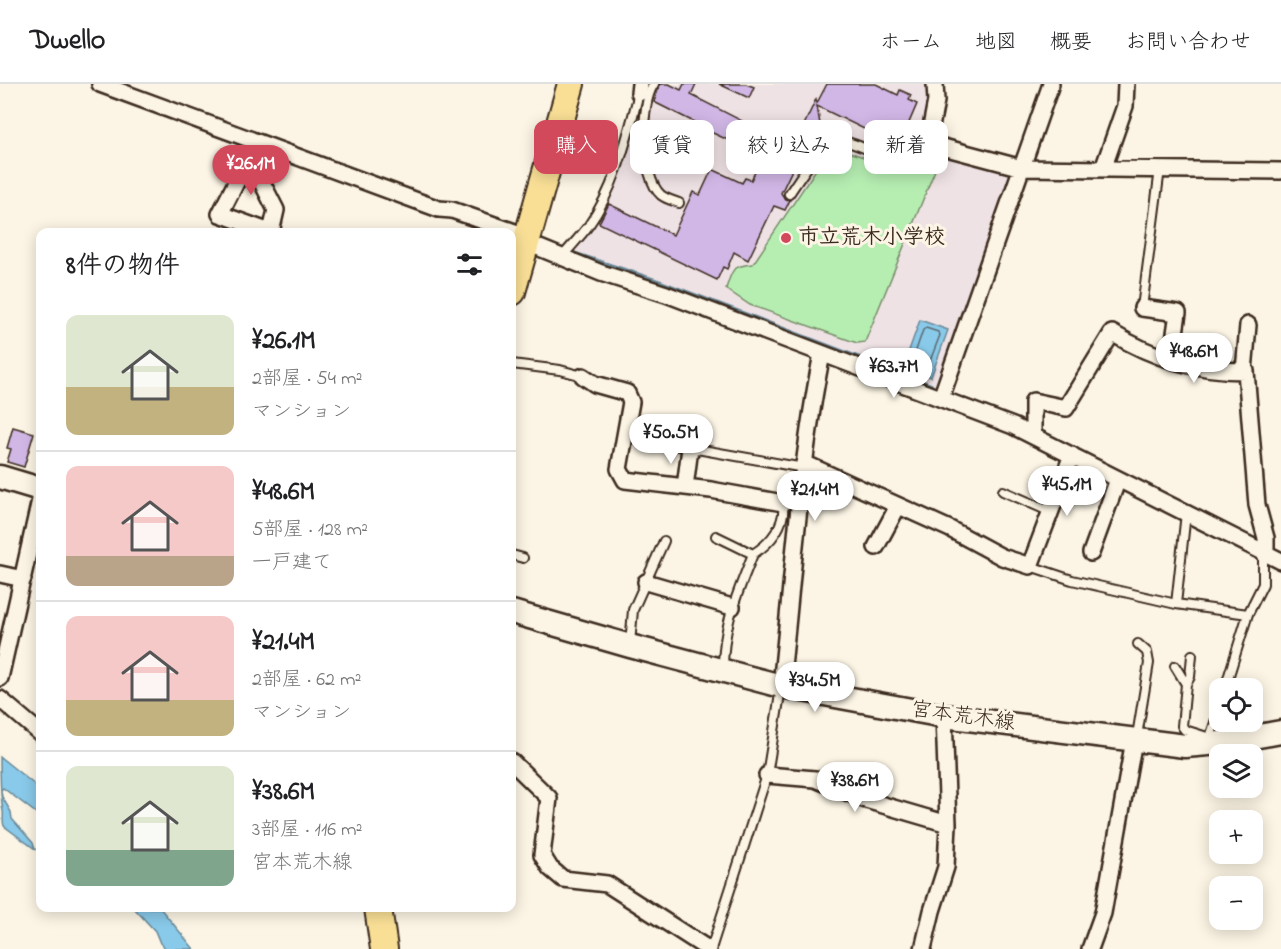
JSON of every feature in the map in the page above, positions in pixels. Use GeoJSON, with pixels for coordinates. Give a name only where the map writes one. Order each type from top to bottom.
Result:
{"type":"FeatureCollection","features":[{"type":"Feature","properties":{"kind":"main road"},"geometry":{"type":"LineString","coordinates":[[516,277],[571,84]]}},
{"type":"Feature","properties":{"kind":"main road"},"geometry":{"type":"LineString","coordinates":[[0,477],[36,488]]}},
{"type":"Feature","properties":{"kind":"main road","name":"宮本荒木線"},"geometry":{"type":"LineString","coordinates":[[516,613],[782,686],[944,716],[1185,746],[1281,732]]}},
{"type":"Feature","properties":{"kind":"main road"},"geometry":{"type":"LineString","coordinates":[[379,912],[384,949]]}},
{"type":"Feature","properties":{"kind":"street"},"geometry":{"type":"LineString","coordinates":[[100,84],[439,209],[452,210],[498,228]]}},
{"type":"Feature","properties":{"kind":"street"},"geometry":{"type":"LineString","coordinates":[[932,120],[936,101],[935,84]]}},
{"type":"Feature","properties":{"kind":"street"},"geometry":{"type":"LineString","coordinates":[[941,398],[1051,84]]}},
{"type":"Feature","properties":{"kind":"street"},"geometry":{"type":"LineString","coordinates":[[1103,169],[1125,106],[1126,84]]}},
{"type":"Feature","properties":{"kind":"street"},"geometry":{"type":"LineString","coordinates":[[255,141],[220,214],[260,228]]}},
{"type":"Feature","properties":{"kind":"street"},"geometry":{"type":"LineString","coordinates":[[948,148],[1022,168],[1281,171]]}},
{"type":"Feature","properties":{"kind":"street"},"geometry":{"type":"LineString","coordinates":[[249,157],[276,210],[272,228]]}},
{"type":"Feature","properties":{"kind":"street"},"geometry":{"type":"LineString","coordinates":[[516,235],[601,273],[666,294],[1014,426],[1281,561]]}},
{"type":"Feature","properties":{"kind":"street"},"geometry":{"type":"LineString","coordinates":[[1142,308],[1178,313],[1171,360]]}},
{"type":"Feature","properties":{"kind":"street"},"geometry":{"type":"LineString","coordinates":[[1248,325],[1244,371],[1246,371],[1257,505],[1266,538],[1264,553]]}},
{"type":"Feature","properties":{"kind":"street"},"geometry":{"type":"LineString","coordinates":[[1033,436],[1033,401],[1066,408],[1112,333],[1137,348],[1171,360],[1214,371],[1244,371]]}},
{"type":"Feature","properties":{"kind":"street"},"geometry":{"type":"LineString","coordinates":[[782,686],[811,406],[822,354]]}},
{"type":"Feature","properties":{"kind":"street"},"geometry":{"type":"LineString","coordinates":[[583,376],[595,384],[627,393],[631,402],[619,470],[625,480],[783,502],[804,470]]}},
{"type":"Feature","properties":{"kind":"street"},"geometry":{"type":"LineString","coordinates":[[685,487],[690,448]]}},
{"type":"Feature","properties":{"kind":"street"},"geometry":{"type":"LineString","coordinates":[[804,470],[898,506],[950,529],[1002,557],[1030,566],[1072,455]]}},
{"type":"Feature","properties":{"kind":"street"},"geometry":{"type":"LineString","coordinates":[[1091,553],[1118,479]]}},
{"type":"Feature","properties":{"kind":"street"},"geometry":{"type":"LineString","coordinates":[[876,547],[898,506]]}},
{"type":"Feature","properties":{"kind":"street"},"geometry":{"type":"LineString","coordinates":[[0,678],[36,519]]}},
{"type":"Feature","properties":{"kind":"street"},"geometry":{"type":"LineString","coordinates":[[0,574],[23,579]]}},
{"type":"Feature","properties":{"kind":"street"},"geometry":{"type":"LineString","coordinates":[[646,582],[732,607]]}},
{"type":"Feature","properties":{"kind":"street"},"geometry":{"type":"LineString","coordinates":[[0,699],[36,730]]}},
{"type":"Feature","properties":{"kind":"street"},"geometry":{"type":"LineString","coordinates":[[923,949],[946,867],[948,824],[944,716]]}},
{"type":"Feature","properties":{"kind":"street"},"geometry":{"type":"LineString","coordinates":[[1090,949],[1103,913],[1135,740]]}},
{"type":"Feature","properties":{"kind":"street"},"geometry":{"type":"LineString","coordinates":[[516,766],[549,798],[542,855],[550,868],[563,879],[607,884],[709,949]]}},
{"type":"Feature","properties":{"kind":"street"},"geometry":{"type":"LineString","coordinates":[[767,776],[815,778],[867,800],[948,824]]}},
{"type":"Feature","properties":{"kind":"lane"},"geometry":{"type":"LineString","coordinates":[[654,84],[650,89],[645,116],[645,154],[651,179],[662,195],[679,203]]}},
{"type":"Feature","properties":{"kind":"lane"},"geometry":{"type":"LineString","coordinates":[[562,257],[589,225],[604,198],[628,132],[639,88]]}},
{"type":"Feature","properties":{"kind":"lane"},"geometry":{"type":"LineString","coordinates":[[789,194],[822,149],[833,141],[843,141],[864,149]]}},
{"type":"Feature","properties":{"kind":"lane"},"geometry":{"type":"LineString","coordinates":[[1142,308],[1160,169]]}},
{"type":"Feature","properties":{"kind":"lane"},"geometry":{"type":"LineString","coordinates":[[516,364],[560,370],[583,376]]}},
{"type":"Feature","properties":{"kind":"lane"},"geometry":{"type":"LineString","coordinates":[[663,443],[804,470]]}},
{"type":"Feature","properties":{"kind":"lane"},"geometry":{"type":"LineString","coordinates":[[1003,491],[1051,512]]}},
{"type":"Feature","properties":{"kind":"lane"},"geometry":{"type":"LineString","coordinates":[[723,671],[723,643],[732,607],[753,554],[779,530],[784,511],[783,502]]}},
{"type":"Feature","properties":{"kind":"lane"},"geometry":{"type":"LineString","coordinates":[[1176,604],[1186,513]]}},
{"type":"Feature","properties":{"kind":"lane"},"geometry":{"type":"LineString","coordinates":[[716,536],[753,554]]}},
{"type":"Feature","properties":{"kind":"lane"},"geometry":{"type":"LineString","coordinates":[[630,646],[633,610],[664,541]]}},
{"type":"Feature","properties":{"kind":"lane"},"geometry":{"type":"LineString","coordinates":[[1228,678],[1248,614],[1263,584],[1264,553]]}},
{"type":"Feature","properties":{"kind":"lane"},"geometry":{"type":"LineString","coordinates":[[516,556],[524,558]]}},
{"type":"Feature","properties":{"kind":"lane"},"geometry":{"type":"LineString","coordinates":[[1030,566],[1072,580],[1176,604],[1248,614]]}},
{"type":"Feature","properties":{"kind":"lane"},"geometry":{"type":"LineString","coordinates":[[1135,740],[1149,663],[1147,652],[1138,644]]}},
{"type":"Feature","properties":{"kind":"lane"},"geometry":{"type":"LineString","coordinates":[[1192,655],[1190,677],[1186,684],[1182,726],[1185,730],[1213,742],[1215,732]]}},
{"type":"Feature","properties":{"kind":"lane"},"geometry":{"type":"LineString","coordinates":[[1175,666],[1186,684]]}},
{"type":"Feature","properties":{"kind":"lane"},"geometry":{"type":"LineString","coordinates":[[709,949],[767,776],[782,686]]}},
{"type":"Feature","properties":{"kind":"shaded area","name":"市立荒木小学校"},"geometry":{"type":"Polygon","coordinates":[[[644,84],[929,84],[926,120],[864,120],[864,174],[948,174],[948,156],[1012,174],[937,387],[670,284],[572,251],[604,207],[615,174],[618,174],[618,164],[630,127],[630,174],[714,174],[714,120],[632,120],[644,84]]]}},
{"type":"Feature","properties":{"kind":"green space"},"geometry":{"type":"Polygon","coordinates":[[[852,153],[864,157],[864,174],[933,174],[865,342],[857,343],[750,305],[726,289],[734,270],[753,264],[813,174],[852,174],[852,153]]]}},
{"type":"Feature","properties":{"kind":"water"},"geometry":{"type":"Polygon","coordinates":[[[920,320],[948,330],[931,377],[903,367],[920,320]]]}},
{"type":"Feature","properties":{"kind":"water"},"geometry":{"type":"Polygon","coordinates":[[[0,757],[36,786],[36,813],[3,788],[1,790],[12,819],[33,843],[35,849],[4,826],[1,791],[0,757]]]}},
{"type":"Feature","properties":{"kind":"water"},"geometry":{"type":"Polygon","coordinates":[[[138,912],[163,912],[194,949],[166,949],[160,943],[155,931],[138,912]]]}},
{"type":"Feature","properties":{"kind":"building"},"geometry":{"type":"Polygon","coordinates":[[[660,84],[669,84],[681,90],[684,84],[696,84],[691,95],[740,120],[726,120],[726,139],[714,134],[714,120],[690,120],[654,102],[660,84]]]}},
{"type":"Feature","properties":{"kind":"building"},"geometry":{"type":"Polygon","coordinates":[[[719,84],[746,84],[754,87],[749,98],[719,84]]]}},
{"type":"Feature","properties":{"kind":"building"},"geometry":{"type":"Polygon","coordinates":[[[827,84],[876,84],[898,95],[900,90],[911,95],[909,100],[917,104],[910,120],[864,120],[864,129],[852,123],[852,120],[846,120],[817,106],[819,120],[806,120],[816,99],[817,103],[827,84]]]}},
{"type":"Feature","properties":{"kind":"building"},"geometry":{"type":"Polygon","coordinates":[[[714,170],[742,183],[745,178],[751,180],[754,174],[790,174],[781,193],[785,199],[790,200],[785,210],[774,206],[748,260],[734,252],[727,269],[723,267],[717,280],[599,223],[609,204],[673,235],[693,192],[700,195],[710,174],[714,174],[714,170]]]}},
{"type":"Feature","properties":{"kind":"building"},"geometry":{"type":"Polygon","coordinates":[[[13,427],[34,433],[24,467],[7,462],[11,449],[7,448],[13,427]]]}},
{"type":"Feature","properties":{"kind":"waterway"},"geometry":{"type":"LineString","coordinates":[[573,253],[661,282],[931,385]]}},
{"type":"Feature","properties":{"kind":"place","name":"市立荒木小学校"},"geometry":{"type":"Point","coordinates":[786,238]}}]}
